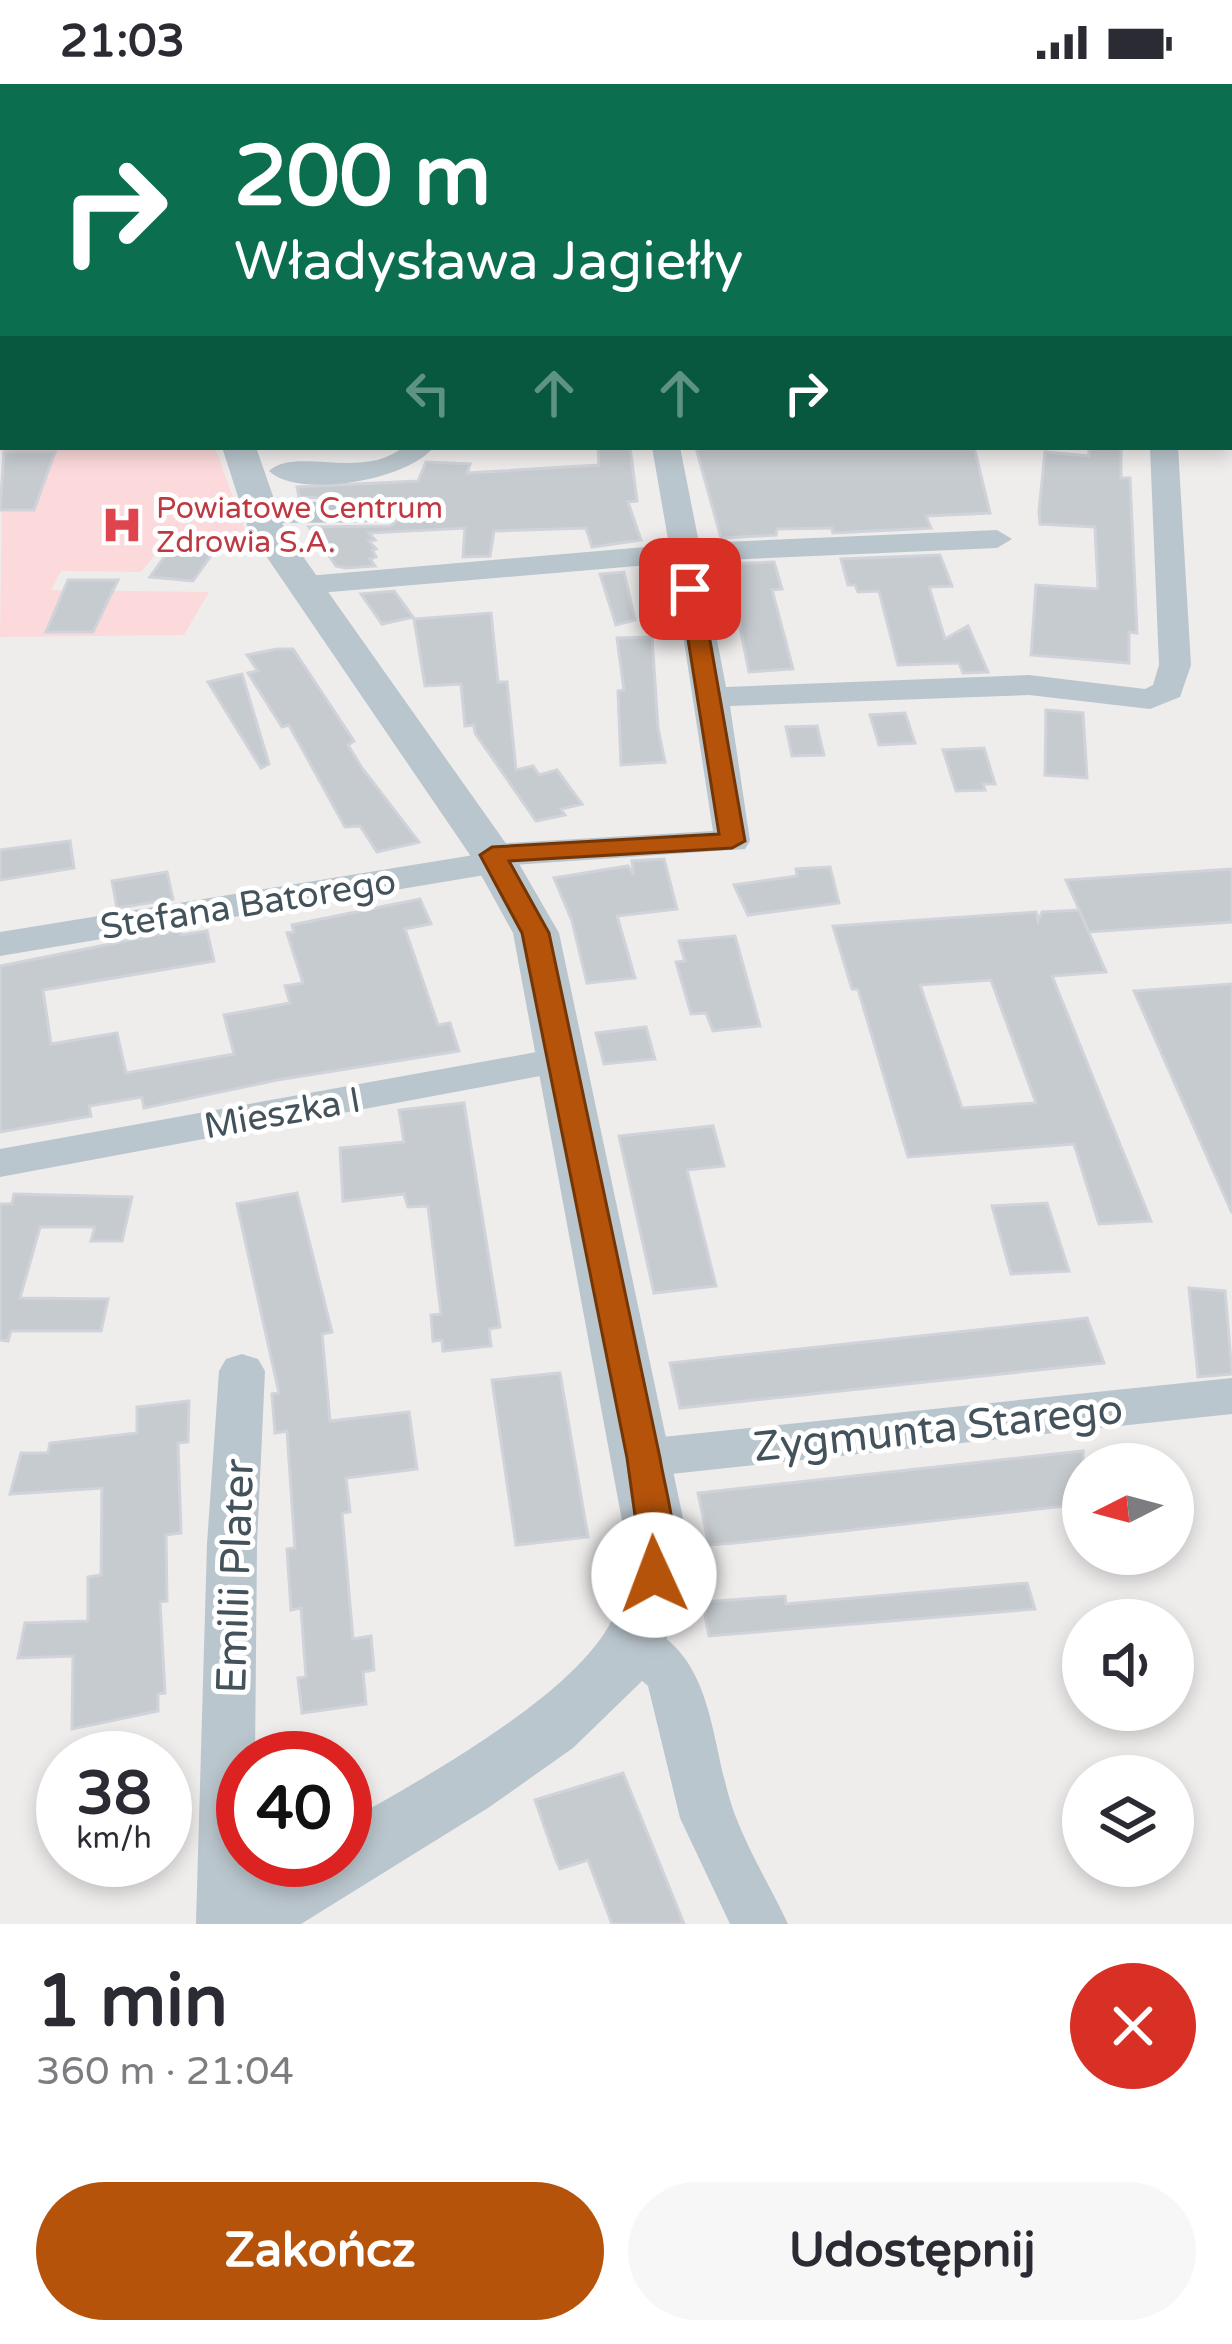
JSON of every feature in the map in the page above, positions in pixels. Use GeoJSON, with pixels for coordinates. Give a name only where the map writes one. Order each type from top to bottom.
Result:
{"type":"FeatureCollection","features":[{"type":"Feature","properties":{"kind":"street"},"geometry":{"type":"LineString","coordinates":[[240,450],[267,531],[495,859],[536,933],[644,1458],[656,1537],[644,1623],[597,1683],[512,1758],[372,1843]]}},
{"type":"Feature","properties":{"kind":"street"},"geometry":{"type":"LineString","coordinates":[[283,471],[382,472],[409,460],[417,450]]}},
{"type":"Feature","properties":{"kind":"street"},"geometry":{"type":"LineString","coordinates":[[666,450],[712,697],[1029,686],[1150,699],[1168,690],[1175,665],[1164,450]]}},
{"type":"Feature","properties":{"kind":"street"},"geometry":{"type":"LineString","coordinates":[[279,510],[280,514],[390,513]]}},
{"type":"Feature","properties":{"kind":"street"},"geometry":{"type":"LineString","coordinates":[[307,585],[683,553],[997,539]]}},
{"type":"Feature","properties":{"kind":"street","name":"Stefana Batorego"},"geometry":{"type":"LineString","coordinates":[[0,944],[495,859],[732,841],[712,697]]}},
{"type":"Feature","properties":{"kind":"street","name":"Mieszka I"},"geometry":{"type":"LineString","coordinates":[[0,1162],[564,1060]]}},
{"type":"Feature","properties":{"kind":"street","name":"Emilii Plater"},"geometry":{"type":"LineString","coordinates":[[226,1924],[232,1544],[242,1371]]}},
{"type":"Feature","properties":{"kind":"street","name":"Zygmunta Starego"},"geometry":{"type":"LineString","coordinates":[[644,1458],[1232,1396]]}},
{"type":"Feature","properties":{"kind":"street"},"geometry":{"type":"LineString","coordinates":[[632,1642],[671,1674],[708,1818],[759,1924]]}},
{"type":"Feature","properties":{"kind":"street"},"geometry":{"type":"LineString","coordinates":[[238,1924],[299,1887]]}},
{"type":"Feature","properties":{"kind":"shaded area","name":"Powiatowe Centrum Zdrowia S.A."},"geometry":{"type":"Polygon","coordinates":[[[3,450],[216,450],[247,536],[172,534],[141,572],[61,571],[51,590],[209,592],[184,635],[0,637],[3,450]]]}},
{"type":"Feature","properties":{"kind":"building"},"geometry":{"type":"Polygon","coordinates":[[[598,450],[630,450],[637,501],[628,502],[641,540],[592,547],[586,528],[494,531],[490,556],[463,557],[465,528],[369,533],[375,540],[369,541],[376,549],[372,550],[376,557],[370,559],[375,566],[345,568],[336,566],[309,527],[390,526],[409,511],[390,500],[299,497],[297,487],[418,481],[426,462],[470,464],[467,473],[599,465],[598,450]]]}},
{"type":"Feature","properties":{"kind":"building"},"geometry":{"type":"Polygon","coordinates":[[[697,450],[975,450],[990,513],[926,516],[931,528],[833,533],[832,528],[777,529],[776,535],[721,538],[697,450]]]}},
{"type":"Feature","properties":{"kind":"building"},"geometry":{"type":"Polygon","coordinates":[[[1089,450],[1121,450],[1121,478],[1130,478],[1137,633],[1129,632],[1129,663],[1031,655],[1036,585],[1098,589],[1095,527],[1040,524],[1039,511],[1045,452],[1089,456],[1089,450]]]}},
{"type":"Feature","properties":{"kind":"building"},"geometry":{"type":"Polygon","coordinates":[[[4,452],[55,452],[34,510],[0,510],[4,452]]]}},
{"type":"Feature","properties":{"kind":"building"},"geometry":{"type":"Polygon","coordinates":[[[172,546],[215,550],[193,581],[150,577],[172,546]]]}},
{"type":"Feature","properties":{"kind":"building"},"geometry":{"type":"Polygon","coordinates":[[[940,555],[952,586],[929,587],[945,639],[968,626],[988,672],[963,673],[959,663],[898,665],[879,591],[858,592],[855,585],[848,585],[841,559],[940,555]]]}},
{"type":"Feature","properties":{"kind":"building"},"geometry":{"type":"Polygon","coordinates":[[[774,562],[782,589],[772,590],[793,669],[749,672],[727,564],[774,562]]]}},
{"type":"Feature","properties":{"kind":"building"},"geometry":{"type":"Polygon","coordinates":[[[624,572],[635,620],[616,625],[600,574],[624,572]]]}},
{"type":"Feature","properties":{"kind":"building"},"geometry":{"type":"Polygon","coordinates":[[[68,580],[118,580],[93,632],[46,632],[68,580]]]}},
{"type":"Feature","properties":{"kind":"building"},"geometry":{"type":"Polygon","coordinates":[[[394,591],[413,617],[382,624],[361,594],[394,591]]]}},
{"type":"Feature","properties":{"kind":"building"},"geometry":{"type":"Polygon","coordinates":[[[491,613],[498,682],[507,682],[516,770],[533,766],[539,775],[557,770],[582,804],[561,809],[565,815],[536,821],[474,725],[465,726],[461,684],[425,686],[414,619],[491,613]]]}},
{"type":"Feature","properties":{"kind":"building"},"geometry":{"type":"Polygon","coordinates":[[[652,637],[665,762],[621,765],[618,691],[624,690],[617,638],[652,637]]]}},
{"type":"Feature","properties":{"kind":"building"},"geometry":{"type":"Polygon","coordinates":[[[293,649],[354,741],[348,745],[362,768],[419,842],[377,852],[360,826],[345,827],[289,725],[282,727],[248,673],[258,671],[247,655],[293,649]]]}},
{"type":"Feature","properties":{"kind":"building"},"geometry":{"type":"Polygon","coordinates":[[[242,674],[269,764],[261,768],[208,682],[242,674]]]}},
{"type":"Feature","properties":{"kind":"building"},"geometry":{"type":"Polygon","coordinates":[[[1046,710],[1083,713],[1087,778],[1045,775],[1046,710]]]}},
{"type":"Feature","properties":{"kind":"building"},"geometry":{"type":"Polygon","coordinates":[[[905,713],[915,743],[879,745],[870,715],[905,713]]]}},
{"type":"Feature","properties":{"kind":"building"},"geometry":{"type":"Polygon","coordinates":[[[817,726],[824,755],[792,756],[786,727],[817,726]]]}},
{"type":"Feature","properties":{"kind":"building"},"geometry":{"type":"Polygon","coordinates":[[[984,748],[995,784],[983,784],[985,790],[956,791],[943,750],[984,748]]]}},
{"type":"Feature","properties":{"kind":"building"},"geometry":{"type":"Polygon","coordinates":[[[70,841],[74,868],[0,880],[0,850],[70,841]]]}},
{"type":"Feature","properties":{"kind":"building"},"geometry":{"type":"Polygon","coordinates":[[[664,859],[677,909],[617,916],[635,978],[587,983],[572,921],[554,878],[628,866],[634,875],[632,861],[664,859]]]}},
{"type":"Feature","properties":{"kind":"building"},"geometry":{"type":"Polygon","coordinates":[[[830,867],[839,903],[748,915],[734,885],[797,876],[796,869],[830,867]]]}},
{"type":"Feature","properties":{"kind":"building"},"geometry":{"type":"Polygon","coordinates":[[[1232,869],[1232,922],[1089,932],[1066,880],[1232,869]]]}},
{"type":"Feature","properties":{"kind":"building"},"geometry":{"type":"Polygon","coordinates":[[[167,872],[173,899],[117,908],[112,881],[167,872]]]}},
{"type":"Feature","properties":{"kind":"building"},"geometry":{"type":"Polygon","coordinates":[[[420,899],[431,924],[405,929],[438,1025],[450,1023],[459,1051],[277,1080],[144,1108],[142,1097],[89,1106],[91,1116],[0,1132],[0,966],[180,930],[181,935],[207,931],[214,961],[43,990],[51,1044],[117,1033],[126,1073],[234,1054],[224,1015],[290,1003],[285,986],[303,983],[287,933],[294,932],[292,925],[420,899]]]}},
{"type":"Feature","properties":{"kind":"building"},"geometry":{"type":"Polygon","coordinates":[[[1079,910],[1106,972],[1052,976],[1151,1221],[1099,1224],[1074,1144],[908,1157],[858,989],[852,989],[833,926],[1036,912],[1038,921],[1042,912],[1079,910]],[[991,980],[920,985],[962,1108],[1036,1103],[991,980]]]}},
{"type":"Feature","properties":{"kind":"building"},"geometry":{"type":"Polygon","coordinates":[[[735,936],[760,1026],[713,1031],[706,1013],[691,1014],[676,962],[685,961],[679,941],[735,936]]]}},
{"type":"Feature","properties":{"kind":"building"},"geometry":{"type":"Polygon","coordinates":[[[1232,984],[1232,1213],[1134,991],[1232,984]]]}},
{"type":"Feature","properties":{"kind":"building"},"geometry":{"type":"Polygon","coordinates":[[[646,1027],[655,1059],[604,1064],[596,1033],[646,1027]]]}},
{"type":"Feature","properties":{"kind":"building"},"geometry":{"type":"Polygon","coordinates":[[[464,1103],[500,1327],[489,1329],[491,1346],[443,1351],[442,1340],[433,1341],[431,1315],[441,1314],[428,1206],[408,1207],[404,1194],[343,1201],[340,1148],[404,1142],[399,1110],[464,1103]]]}},
{"type":"Feature","properties":{"kind":"building"},"geometry":{"type":"Polygon","coordinates":[[[713,1126],[724,1166],[687,1170],[716,1286],[654,1293],[619,1136],[713,1126]]]}},
{"type":"Feature","properties":{"kind":"building"},"geometry":{"type":"Polygon","coordinates":[[[297,1193],[332,1332],[322,1334],[330,1421],[409,1412],[417,1469],[346,1478],[350,1512],[342,1513],[353,1639],[371,1636],[374,1670],[363,1672],[366,1704],[302,1713],[298,1678],[306,1677],[301,1608],[291,1610],[287,1549],[295,1548],[287,1431],[275,1433],[272,1394],[279,1393],[237,1204],[297,1193]]]}},
{"type":"Feature","properties":{"kind":"building"},"geometry":{"type":"Polygon","coordinates":[[[14,1194],[132,1197],[122,1241],[91,1241],[95,1227],[40,1227],[20,1298],[108,1299],[101,1331],[11,1331],[8,1341],[0,1340],[0,1204],[12,1204],[14,1194]]]}},
{"type":"Feature","properties":{"kind":"building"},"geometry":{"type":"Polygon","coordinates":[[[1047,1203],[1069,1271],[1011,1274],[992,1206],[1047,1203]]]}},
{"type":"Feature","properties":{"kind":"building"},"geometry":{"type":"Polygon","coordinates":[[[1189,1288],[1225,1291],[1232,1374],[1198,1377],[1189,1288]]]}},
{"type":"Feature","properties":{"kind":"building"},"geometry":{"type":"Polygon","coordinates":[[[1087,1318],[1104,1363],[680,1408],[670,1363],[1087,1318]]]}},
{"type":"Feature","properties":{"kind":"building"},"geometry":{"type":"Polygon","coordinates":[[[560,1373],[588,1537],[516,1545],[492,1380],[560,1373]]]}},
{"type":"Feature","properties":{"kind":"building"},"geometry":{"type":"Polygon","coordinates":[[[189,1401],[188,1442],[178,1443],[181,1533],[166,1535],[167,1601],[160,1602],[165,1693],[158,1694],[158,1711],[72,1729],[73,1656],[18,1658],[25,1623],[88,1621],[88,1577],[101,1575],[102,1488],[10,1494],[21,1453],[48,1453],[50,1443],[137,1433],[137,1407],[189,1401]]]}},
{"type":"Feature","properties":{"kind":"building"},"geometry":{"type":"Polygon","coordinates":[[[1062,1453],[1062,1506],[735,1543],[709,1545],[698,1493],[1062,1453]]]}},
{"type":"Feature","properties":{"kind":"building"},"geometry":{"type":"Polygon","coordinates":[[[1027,1583],[1035,1609],[709,1636],[705,1615],[705,1602],[785,1596],[786,1604],[1027,1583]]]}},
{"type":"Feature","properties":{"kind":"building"},"geometry":{"type":"Polygon","coordinates":[[[623,1773],[684,1924],[612,1924],[588,1860],[560,1869],[556,1860],[535,1800],[623,1773]]]}},
{"type":"Feature","properties":{"kind":"place","name":"Powiatowe Centrum Zdrowia S.A."},"geometry":{"type":"Point","coordinates":[122,525]}},
{"type":"Feature","properties":{"kind":"route"},"geometry":{"type":"LineString","coordinates":[[654,1575],[656,1537],[644,1458],[536,933],[492,855],[732,841],[712,697],[690,589]]}}]}
